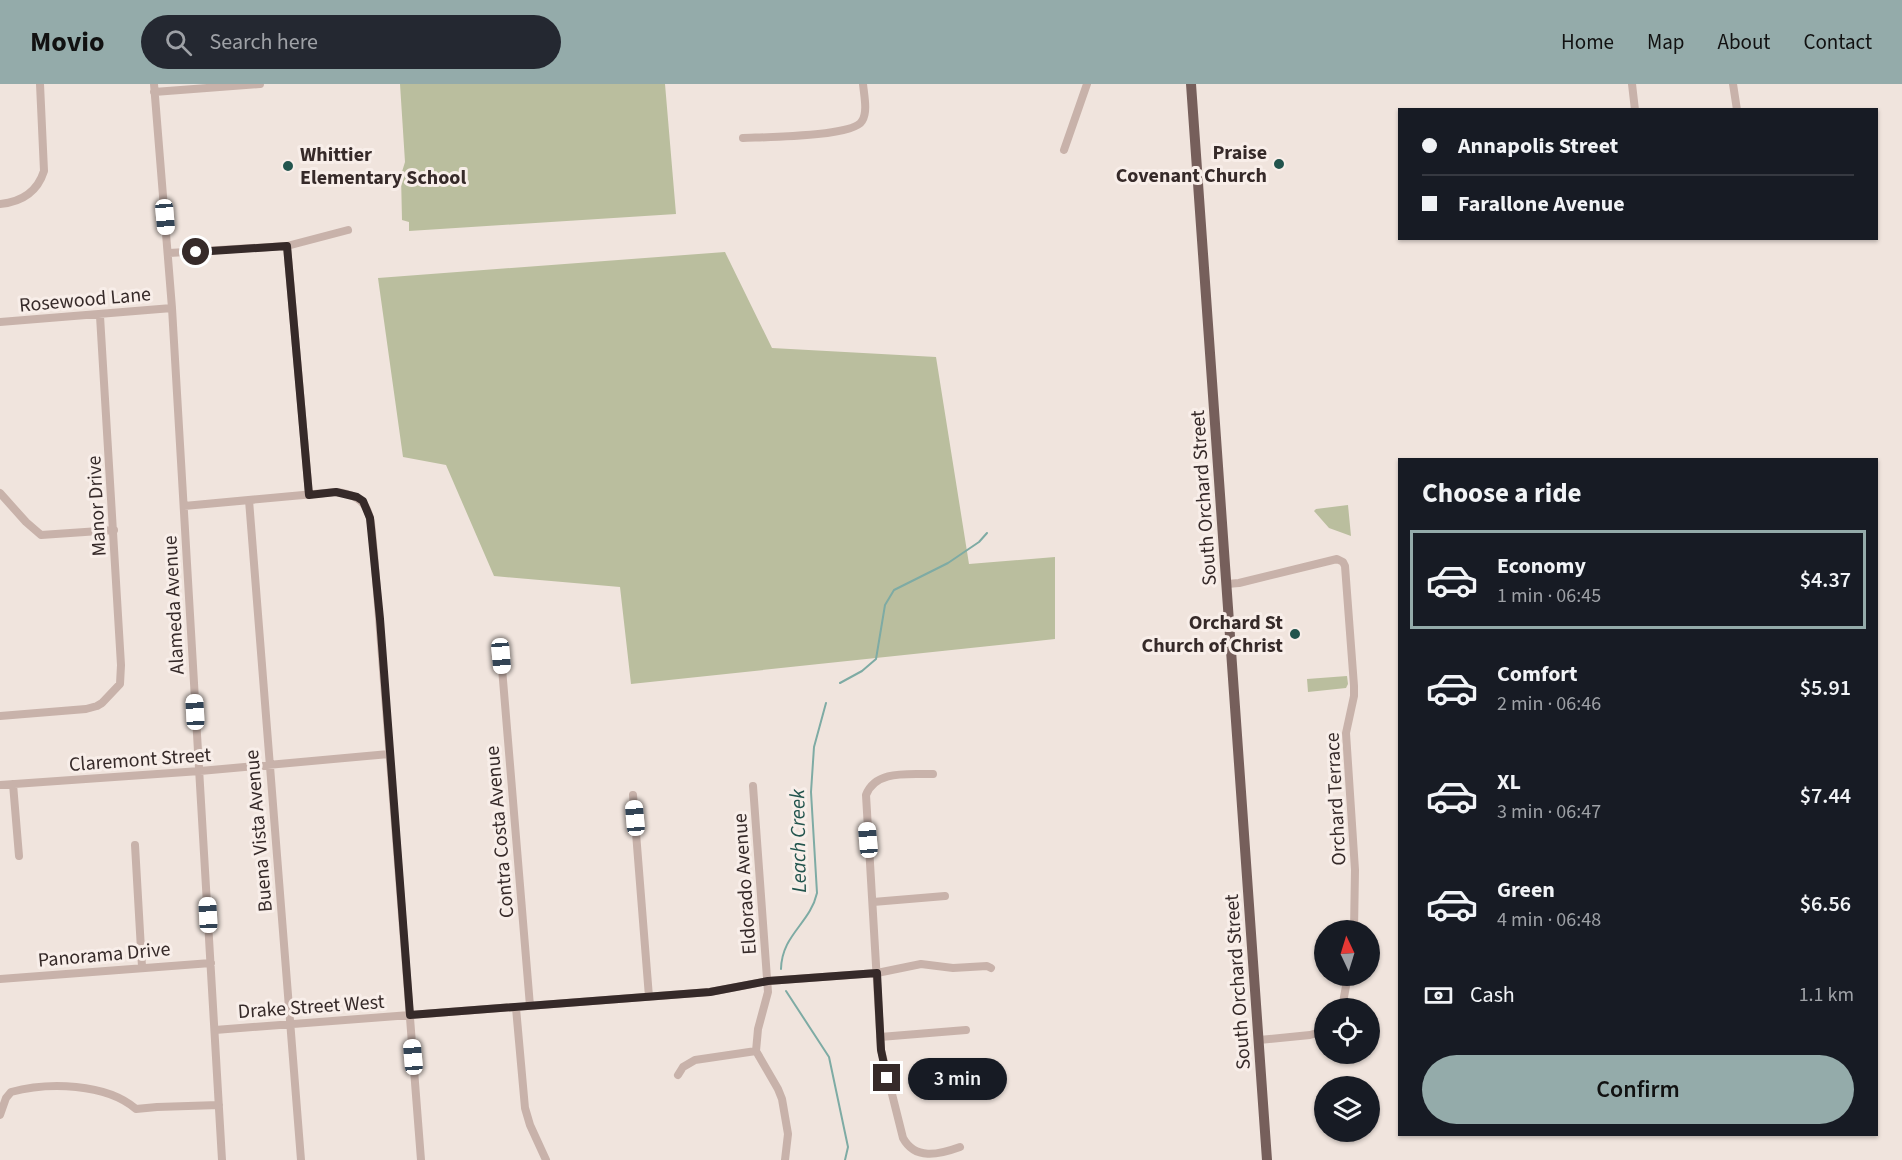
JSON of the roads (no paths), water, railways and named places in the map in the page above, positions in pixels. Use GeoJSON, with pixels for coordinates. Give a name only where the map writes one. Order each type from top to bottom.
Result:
{"type":"FeatureCollection","features":[{"type":"Feature","properties":{"kind":"main road","name":"South Orchard Street"},"geometry":{"type":"LineString","coordinates":[[1191,84],[1266,1159]]}},
{"type":"Feature","properties":{"kind":"street"},"geometry":{"type":"LineString","coordinates":[[0,204],[21,199],[33,190],[42,178],[45,152],[40,84]]}},
{"type":"Feature","properties":{"kind":"street"},"geometry":{"type":"LineString","coordinates":[[154,88],[260,84]]}},
{"type":"Feature","properties":{"kind":"street"},"geometry":{"type":"LineString","coordinates":[[743,138],[814,134],[852,129],[858,126],[864,118],[863,84]]}},
{"type":"Feature","properties":{"kind":"street"},"geometry":{"type":"LineString","coordinates":[[1064,150],[1087,84]]}},
{"type":"Feature","properties":{"kind":"street"},"geometry":{"type":"LineString","coordinates":[[1632,84],[1635,108]]}},
{"type":"Feature","properties":{"kind":"street"},"geometry":{"type":"LineString","coordinates":[[1733,84],[1737,108]]}},
{"type":"Feature","properties":{"kind":"street","name":"Alameda Avenue"},"geometry":{"type":"LineString","coordinates":[[154,88],[169,253],[222,1160]]}},
{"type":"Feature","properties":{"kind":"street"},"geometry":{"type":"LineString","coordinates":[[169,253],[287,246],[348,231]]}},
{"type":"Feature","properties":{"kind":"street"},"geometry":{"type":"LineString","coordinates":[[287,246],[309,495]]}},
{"type":"Feature","properties":{"kind":"street","name":"Rosewood Lane"},"geometry":{"type":"LineString","coordinates":[[0,322],[100,316],[172,308]]}},
{"type":"Feature","properties":{"kind":"street","name":"Manor Drive"},"geometry":{"type":"LineString","coordinates":[[0,716],[87,709],[102,703],[120,684],[114,530],[100,316]]}},
{"type":"Feature","properties":{"kind":"street"},"geometry":{"type":"LineString","coordinates":[[0,493],[41,535],[114,530]]}},
{"type":"Feature","properties":{"kind":"street"},"geometry":{"type":"LineString","coordinates":[[184,506],[343,493],[363,501],[370,518],[421,1160]]}},
{"type":"Feature","properties":{"kind":"street","name":"Buena Vista Avenue"},"geometry":{"type":"LineString","coordinates":[[249,500],[301,1160]]}},
{"type":"Feature","properties":{"kind":"street","name":"Orchard Terrace"},"geometry":{"type":"LineString","coordinates":[[1227,584],[1337,559],[1345,566],[1354,686],[1346,733],[1355,870],[1354,920]]}},
{"type":"Feature","properties":{"kind":"street","name":"Contra Costa Avenue"},"geometry":{"type":"LineString","coordinates":[[501,656],[530,1006]]}},
{"type":"Feature","properties":{"kind":"street","name":"Claremont Street"},"geometry":{"type":"LineString","coordinates":[[0,785],[200,771],[389,754]]}},
{"type":"Feature","properties":{"kind":"street"},"geometry":{"type":"LineString","coordinates":[[933,774],[884,776],[872,783],[865,799],[880,1037],[884,1069],[906,1146],[921,1155],[943,1154],[960,1147]]}},
{"type":"Feature","properties":{"kind":"street"},"geometry":{"type":"LineString","coordinates":[[13,784],[19,856]]}},
{"type":"Feature","properties":{"kind":"street","name":"Eldorado Avenue"},"geometry":{"type":"LineString","coordinates":[[753,786],[768,981],[767,1001],[758,1029],[756,1052]]}},
{"type":"Feature","properties":{"kind":"street"},"geometry":{"type":"LineString","coordinates":[[633,795],[649,997]]}},
{"type":"Feature","properties":{"kind":"street"},"geometry":{"type":"LineString","coordinates":[[135,845],[142,967]]}},
{"type":"Feature","properties":{"kind":"street"},"geometry":{"type":"LineString","coordinates":[[873,902],[945,896]]}},
{"type":"Feature","properties":{"kind":"street","name":"Panorama Drive"},"geometry":{"type":"LineString","coordinates":[[0,979],[211,963]]}},
{"type":"Feature","properties":{"kind":"street"},"geometry":{"type":"LineString","coordinates":[[530,1006],[710,992],[768,981],[877,973],[921,964],[938,967],[987,966],[991,968]]}},
{"type":"Feature","properties":{"kind":"street","name":"Drake Street West"},"geometry":{"type":"LineString","coordinates":[[215,1030],[530,1006]]}},
{"type":"Feature","properties":{"kind":"street"},"geometry":{"type":"LineString","coordinates":[[516,1008],[525,1108],[546,1160]]}},
{"type":"Feature","properties":{"kind":"street"},"geometry":{"type":"LineString","coordinates":[[880,1037],[966,1030]]}},
{"type":"Feature","properties":{"kind":"street"},"geometry":{"type":"LineString","coordinates":[[1258,1040],[1314,1034]]}},
{"type":"Feature","properties":{"kind":"street"},"geometry":{"type":"LineString","coordinates":[[678,1076],[683,1067],[695,1060],[756,1052],[782,1100],[788,1134],[785,1160]]}},
{"type":"Feature","properties":{"kind":"street"},"geometry":{"type":"LineString","coordinates":[[0,1115],[6,1098],[11,1092],[65,1086],[83,1087],[118,1098],[135,1109],[219,1105]]}},
{"type":"Feature","properties":{"kind":"waterway","name":"Leach Creek"},"geometry":{"type":"LineString","coordinates":[[840,683],[862,671],[876,659],[885,605],[894,590],[948,563],[979,542],[987,533]]}},
{"type":"Feature","properties":{"kind":"waterway","name":"Leach Creek"},"geometry":{"type":"LineString","coordinates":[[781,969],[786,947],[809,913],[817,893],[811,792],[814,747],[826,703]]}},
{"type":"Feature","properties":{"kind":"waterway","name":"Leach Creek"},"geometry":{"type":"LineString","coordinates":[[786,991],[829,1057],[848,1147],[845,1160]]}},
{"type":"Feature","properties":{"kind":"place","name":"Praise Covenant Church"},"geometry":{"type":"Point","coordinates":[1279,164]}},
{"type":"Feature","properties":{"kind":"place","name":"Whittier Elementary School"},"geometry":{"type":"Point","coordinates":[288,166]}},
{"type":"Feature","properties":{"kind":"place","name":"Orchard St Church of Christ"},"geometry":{"type":"Point","coordinates":[1295,634]}}]}
